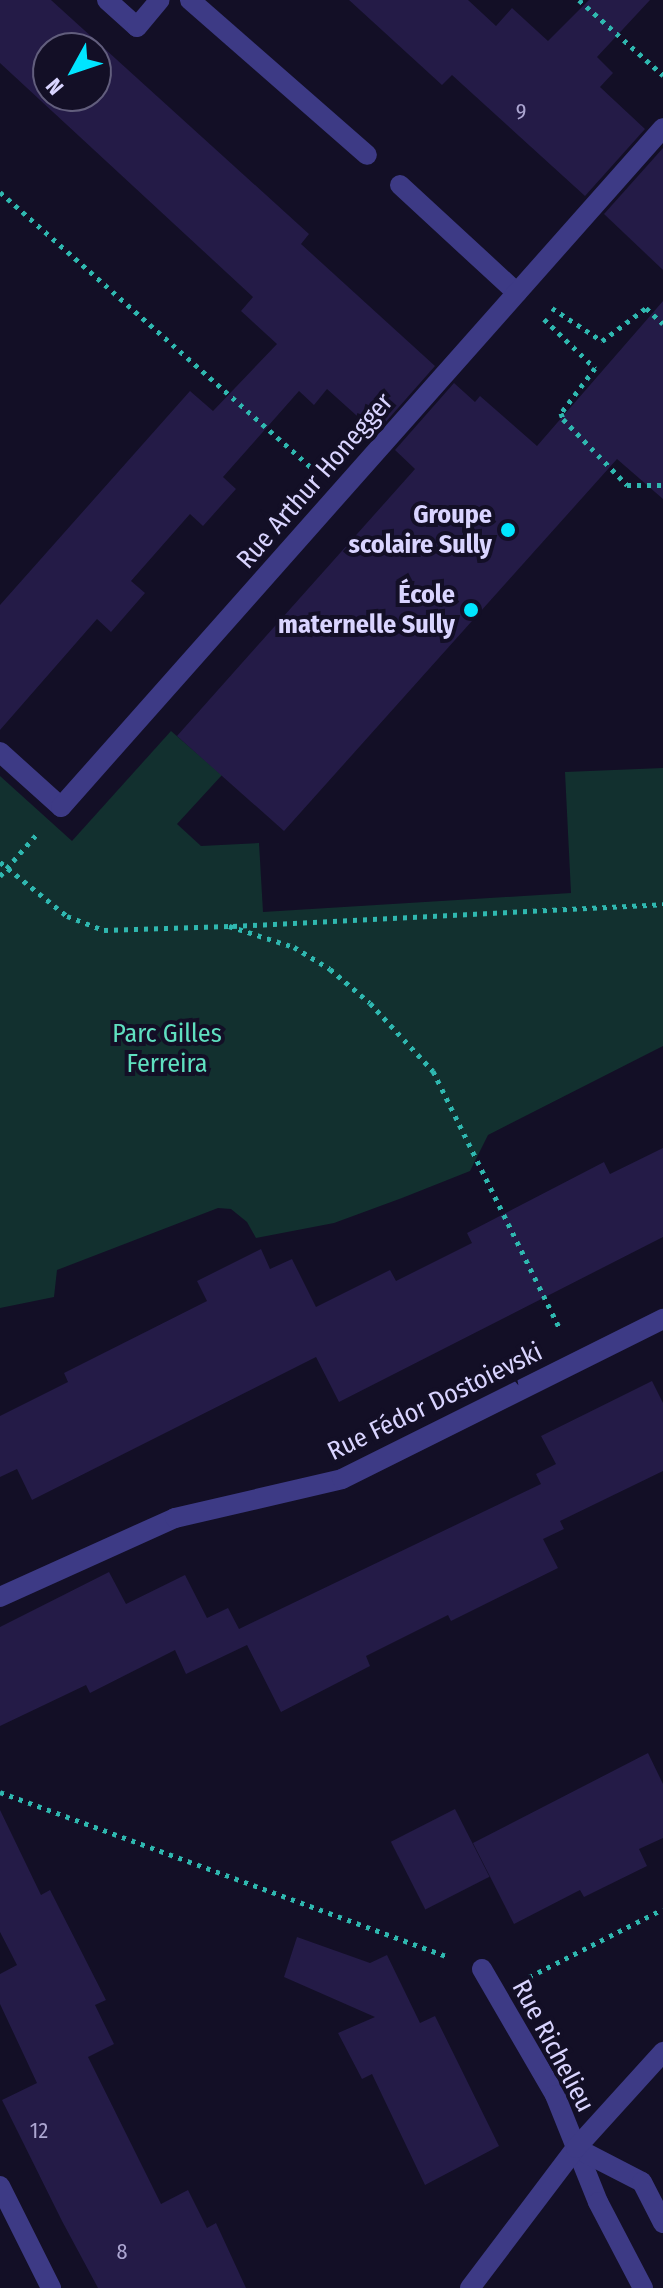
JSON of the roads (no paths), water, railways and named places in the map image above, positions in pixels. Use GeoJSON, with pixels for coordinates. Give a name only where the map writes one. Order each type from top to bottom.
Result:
{"type":"FeatureCollection","features":[{"type":"Feature","properties":{"kind":"street"},"geometry":{"type":"LineString","coordinates":[[107,0],[137,27],[160,0]]}},
{"type":"Feature","properties":{"kind":"street"},"geometry":{"type":"LineString","coordinates":[[190,0],[367,155]]}},
{"type":"Feature","properties":{"kind":"street","name":"Rue Arthur Honegger"},"geometry":{"type":"LineString","coordinates":[[0,752],[61,807],[663,128]]}},
{"type":"Feature","properties":{"kind":"street"},"geometry":{"type":"LineString","coordinates":[[400,185],[517,293]]}},
{"type":"Feature","properties":{"kind":"street","name":"Rue Fédor Dostoievski"},"geometry":{"type":"LineString","coordinates":[[0,1597],[175,1518],[342,1479],[663,1319]]}},
{"type":"Feature","properties":{"kind":"street","name":"Rue Richelieu"},"geometry":{"type":"LineString","coordinates":[[482,1969],[555,2095],[576,2148]]}},
{"type":"Feature","properties":{"kind":"street","name":"Rue Richelieu"},"geometry":{"type":"LineString","coordinates":[[470,2288],[576,2148],[663,2052]]}},
{"type":"Feature","properties":{"kind":"street"},"geometry":{"type":"LineString","coordinates":[[576,2148],[642,2182],[663,2223]]}},
{"type":"Feature","properties":{"kind":"street"},"geometry":{"type":"LineString","coordinates":[[576,2148],[643,2288]]}},
{"type":"Feature","properties":{"kind":"street"},"geometry":{"type":"LineString","coordinates":[[0,2186],[51,2288]]}},
{"type":"Feature","properties":{"kind":"place","name":"Groupe scolaire Sully"},"geometry":{"type":"Point","coordinates":[508,530]}},
{"type":"Feature","properties":{"kind":"place","name":"École maternelle Sully"},"geometry":{"type":"Point","coordinates":[471,610]}},
{"type":"Feature","properties":{"kind":"park label","name":"Parc Gilles Ferreira"},"geometry":{"type":"Point","coordinates":[167,1049]}}]}
